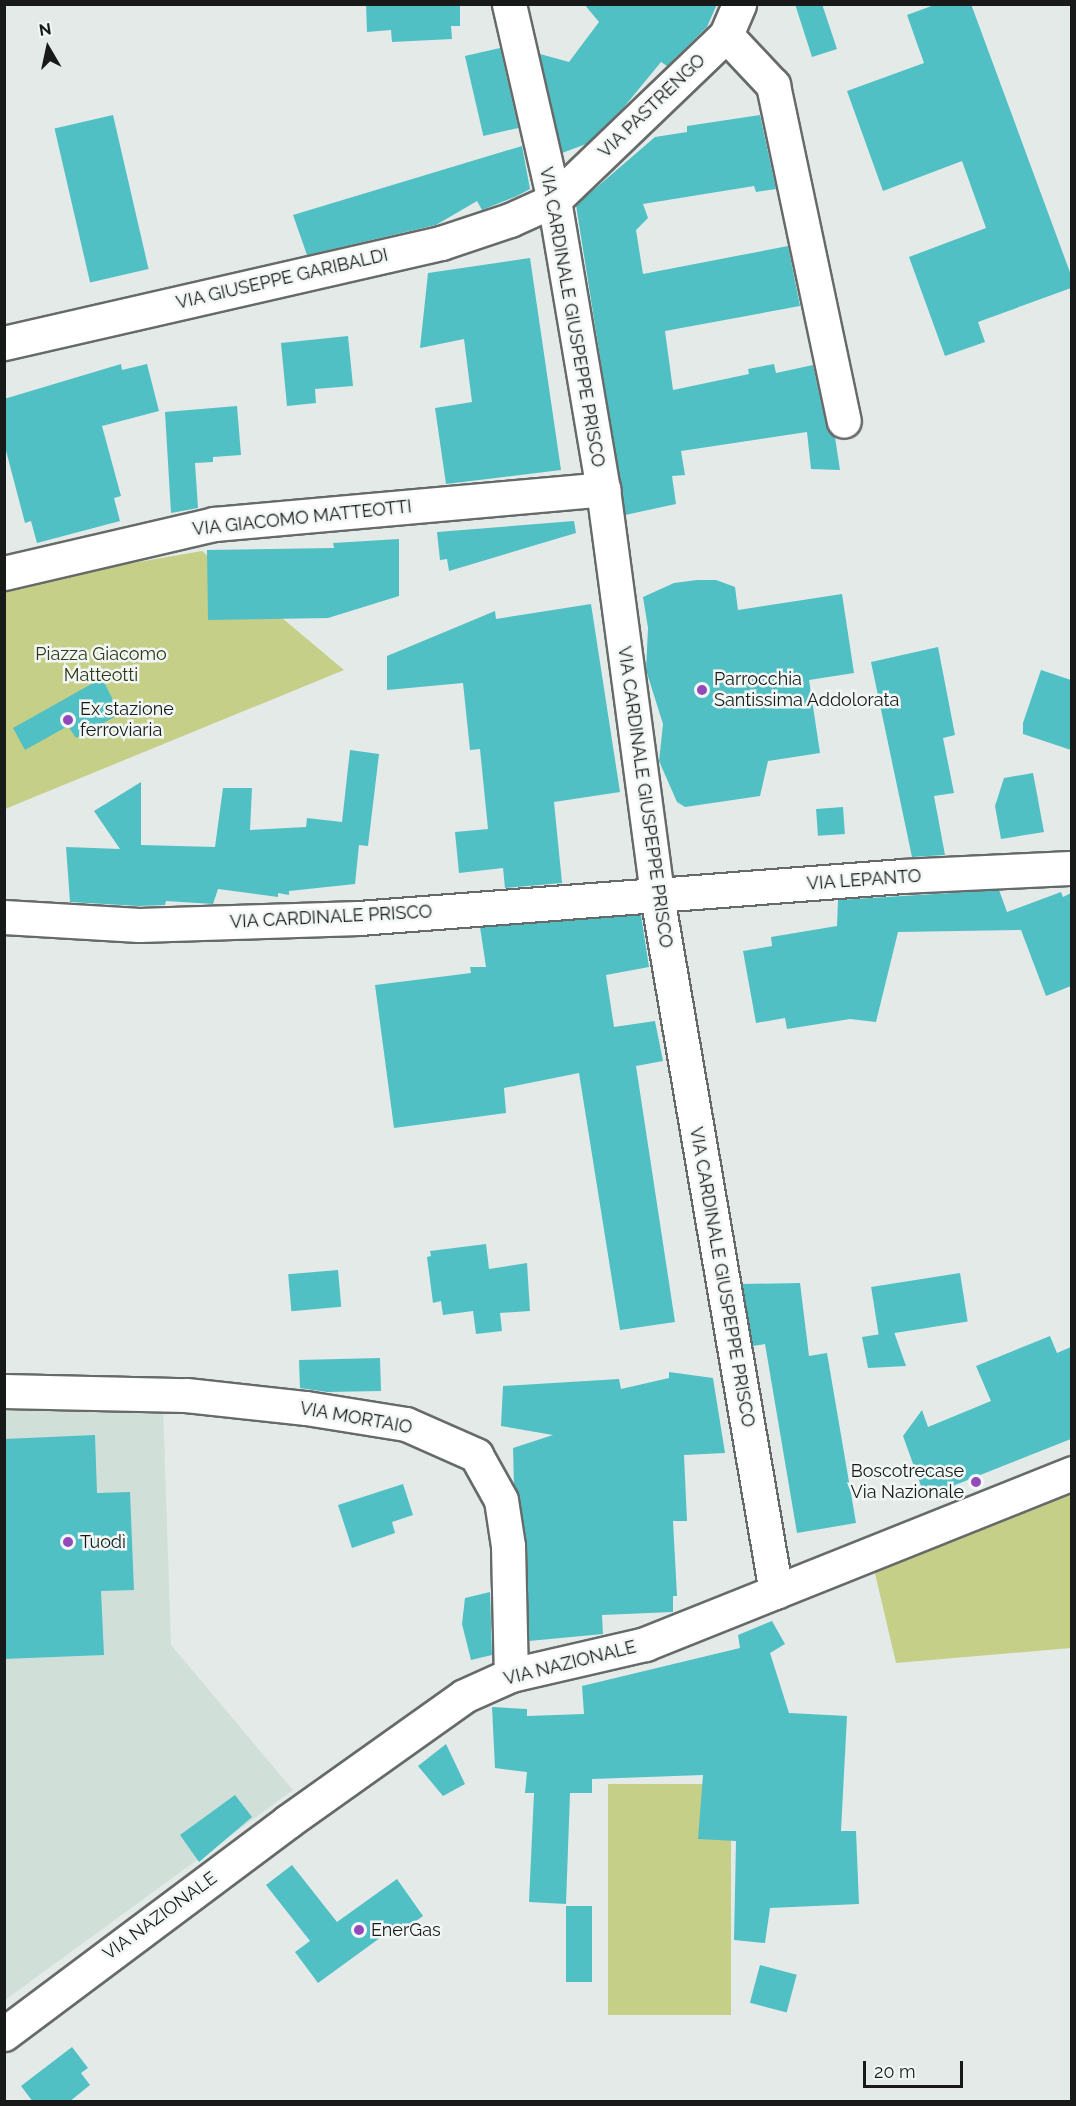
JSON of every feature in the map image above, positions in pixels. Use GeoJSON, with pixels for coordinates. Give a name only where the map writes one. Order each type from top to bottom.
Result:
{"type":"FeatureCollection","features":[{"type":"Feature","properties":{"kind":"street","name":"VIA CARDINALE GIUSPEPPE PRISCO"},"geometry":{"type":"LineString","coordinates":[[509,4],[554,200],[603,489],[657,896],[776,1592]]}},
{"type":"Feature","properties":{"kind":"street","name":"VIA PASTRENGO"},"geometry":{"type":"LineString","coordinates":[[554,200],[726,35],[739,4]]}},
{"type":"Feature","properties":{"kind":"street"},"geometry":{"type":"LineString","coordinates":[[726,35],[773,85],[844,421]]}},
{"type":"Feature","properties":{"kind":"street","name":"VIA GIUSEPPE GARIBALDI"},"geometry":{"type":"LineString","coordinates":[[4,343],[441,243],[510,220],[554,200]]}},
{"type":"Feature","properties":{"kind":"street","name":"VIA GIACOMO MATTEOTTI"},"geometry":{"type":"LineString","coordinates":[[4,573],[214,524],[603,489]]}},
{"type":"Feature","properties":{"kind":"street","name":"VIA LEPANTO"},"geometry":{"type":"LineString","coordinates":[[657,896],[902,876],[1071,868]]}},
{"type":"Feature","properties":{"kind":"street","name":"VIA CARDINALE PRISCO"},"geometry":{"type":"LineString","coordinates":[[4,917],[139,925],[347,918],[657,896]]}},
{"type":"Feature","properties":{"kind":"street","name":"VIA MORTAIO"},"geometry":{"type":"LineString","coordinates":[[4,1391],[186,1395],[306,1408],[406,1424],[476,1455],[501,1500],[511,1675]]}},
{"type":"Feature","properties":{"kind":"street","name":"VIA NAZIONALE"},"geometry":{"type":"LineString","coordinates":[[4,2034],[268,1836],[464,1696],[511,1675],[645,1644],[1071,1473]]}},
{"type":"Feature","properties":{"kind":"shaded area"},"geometry":{"type":"Polygon","coordinates":[[[5,1401],[163,1405],[171,1645],[293,1790],[5,2000],[5,1401]]]}},
{"type":"Feature","properties":{"kind":"green space","name":"Piazza Giacomo Matteotti"},"geometry":{"type":"Polygon","coordinates":[[[202,551],[344,670],[5,809],[5,585],[202,551]]]}},
{"type":"Feature","properties":{"kind":"green space"},"geometry":{"type":"Polygon","coordinates":[[[1071,1491],[1071,1648],[896,1663],[874,1569],[1071,1491]]]}},
{"type":"Feature","properties":{"kind":"green space"},"geometry":{"type":"Polygon","coordinates":[[[608,1784],[731,1784],[731,2015],[608,2015],[608,1784]]]}},
{"type":"Feature","properties":{"kind":"building"},"geometry":{"type":"Polygon","coordinates":[[[366,4],[460,4],[460,26],[451,26],[452,39],[392,42],[391,30],[367,32],[366,4]]]}},
{"type":"Feature","properties":{"kind":"building"},"geometry":{"type":"Polygon","coordinates":[[[584,4],[717,4],[707,27],[667,66],[661,62],[624,107],[586,144],[562,153],[540,54],[569,62],[599,22],[584,4]]]}},
{"type":"Feature","properties":{"kind":"building"},"geometry":{"type":"Polygon","coordinates":[[[795,4],[822,4],[837,49],[812,57],[795,4]]]}},
{"type":"Feature","properties":{"kind":"building"},"geometry":{"type":"Polygon","coordinates":[[[937,4],[971,4],[1071,275],[1071,288],[978,322],[985,342],[945,356],[909,257],[986,228],[962,161],[883,191],[847,91],[924,63],[907,15],[937,4]]]}},
{"type":"Feature","properties":{"kind":"building"},"geometry":{"type":"Polygon","coordinates":[[[500,48],[518,128],[483,136],[465,56],[500,48]]]}},
{"type":"Feature","properties":{"kind":"building"},"geometry":{"type":"Polygon","coordinates":[[[113,115],[149,269],[90,282],[55,128],[113,115]]]}},
{"type":"Feature","properties":{"kind":"building"},"geometry":{"type":"Polygon","coordinates":[[[760,115],[776,189],[756,192],[754,186],[643,204],[648,218],[636,230],[643,274],[788,246],[800,306],[665,331],[673,390],[749,374],[748,369],[774,364],[776,373],[813,365],[826,425],[835,437],[840,470],[811,469],[807,432],[681,451],[685,475],[672,476],[676,504],[625,515],[576,205],[655,137],[687,132],[687,126],[760,115]]]}},
{"type":"Feature","properties":{"kind":"building"},"geometry":{"type":"Polygon","coordinates":[[[522,146],[530,189],[517,196],[482,210],[477,201],[436,225],[307,255],[293,215],[522,146]]]}},
{"type":"Feature","properties":{"kind":"building"},"geometry":{"type":"Polygon","coordinates":[[[530,258],[561,470],[446,484],[435,408],[472,402],[464,339],[420,348],[428,273],[530,258]]]}},
{"type":"Feature","properties":{"kind":"building"},"geometry":{"type":"Polygon","coordinates":[[[348,336],[353,386],[315,389],[316,403],[287,406],[281,343],[348,336]]]}},
{"type":"Feature","properties":{"kind":"building"},"geometry":{"type":"Polygon","coordinates":[[[121,364],[122,370],[147,364],[159,411],[102,426],[121,496],[114,498],[120,521],[37,543],[31,521],[25,523],[4,443],[4,399],[121,364]]]}},
{"type":"Feature","properties":{"kind":"building"},"geometry":{"type":"Polygon","coordinates":[[[237,406],[241,455],[213,457],[213,462],[195,463],[198,508],[171,513],[165,412],[237,406]]]}},
{"type":"Feature","properties":{"kind":"building"},"geometry":{"type":"Polygon","coordinates":[[[574,521],[576,533],[449,571],[447,559],[440,560],[437,532],[574,521]]]}},
{"type":"Feature","properties":{"kind":"building"},"geometry":{"type":"Polygon","coordinates":[[[399,539],[399,596],[328,618],[208,620],[207,550],[334,548],[333,543],[399,539]]]}},
{"type":"Feature","properties":{"kind":"building","name":"Parrocchia Santissima Addolorata"},"geometry":{"type":"Polygon","coordinates":[[[716,580],[735,587],[738,610],[842,594],[854,673],[809,680],[820,753],[768,761],[760,796],[685,807],[677,802],[659,761],[663,724],[646,670],[648,628],[643,597],[674,583],[716,580]]]}},
{"type":"Feature","properties":{"kind":"building"},"geometry":{"type":"Polygon","coordinates":[[[591,604],[620,792],[554,802],[562,883],[505,888],[503,868],[459,873],[455,832],[488,829],[480,749],[470,750],[463,683],[387,690],[387,656],[495,611],[496,619],[591,604]]]}},
{"type":"Feature","properties":{"kind":"building"},"geometry":{"type":"Polygon","coordinates":[[[938,647],[955,735],[943,738],[954,793],[934,796],[945,855],[912,857],[871,662],[938,647]]]}},
{"type":"Feature","properties":{"kind":"building"},"geometry":{"type":"Polygon","coordinates":[[[1041,670],[1071,680],[1071,750],[1023,734],[1023,723],[1041,670]]]}},
{"type":"Feature","properties":{"kind":"building","name":"Ex stazione ferroviaria"},"geometry":{"type":"Polygon","coordinates":[[[102,678],[120,714],[76,738],[68,726],[25,750],[13,728],[102,678]]]}},
{"type":"Feature","properties":{"kind":"building"},"geometry":{"type":"Polygon","coordinates":[[[350,750],[379,754],[368,846],[359,845],[355,884],[289,891],[289,895],[278,893],[278,897],[218,889],[213,904],[166,901],[165,905],[139,906],[70,902],[66,847],[120,849],[94,811],[141,782],[141,845],[215,847],[223,788],[252,788],[250,830],[306,827],[307,818],[342,822],[350,750]]]}},
{"type":"Feature","properties":{"kind":"building"},"geometry":{"type":"Polygon","coordinates":[[[1033,773],[1044,832],[1001,839],[995,806],[1004,778],[1033,773]]]}},
{"type":"Feature","properties":{"kind":"building"},"geometry":{"type":"Polygon","coordinates":[[[843,807],[845,834],[818,836],[816,809],[843,807]]]}},
{"type":"Feature","properties":{"kind":"building"},"geometry":{"type":"Polygon","coordinates":[[[999,890],[1007,912],[1061,892],[1063,897],[1071,893],[1071,986],[1046,996],[1021,930],[898,932],[876,1022],[850,1019],[787,1029],[785,1018],[756,1023],[743,951],[772,946],[771,937],[837,926],[838,900],[999,890]]]}},
{"type":"Feature","properties":{"kind":"building"},"geometry":{"type":"Polygon","coordinates":[[[641,915],[649,967],[606,975],[614,1027],[655,1021],[663,1061],[636,1066],[675,1322],[620,1330],[579,1073],[504,1088],[506,1113],[394,1128],[375,985],[471,973],[470,967],[486,967],[480,927],[641,915]]]}},
{"type":"Feature","properties":{"kind":"building"},"geometry":{"type":"Polygon","coordinates":[[[486,1244],[489,1269],[527,1263],[530,1311],[500,1313],[502,1331],[476,1334],[473,1311],[443,1315],[441,1301],[433,1303],[427,1257],[431,1256],[430,1251],[486,1244]]]}},
{"type":"Feature","properties":{"kind":"building"},"geometry":{"type":"Polygon","coordinates":[[[338,1270],[341,1307],[291,1311],[288,1274],[338,1270]]]}},
{"type":"Feature","properties":{"kind":"building"},"geometry":{"type":"Polygon","coordinates":[[[960,1273],[968,1321],[879,1335],[871,1287],[960,1273]]]}},
{"type":"Feature","properties":{"kind":"building"},"geometry":{"type":"Polygon","coordinates":[[[800,1283],[809,1356],[827,1353],[856,1523],[797,1533],[765,1344],[753,1346],[742,1284],[800,1283]]]}},
{"type":"Feature","properties":{"kind":"building"},"geometry":{"type":"Polygon","coordinates":[[[894,1332],[906,1366],[868,1368],[862,1337],[894,1332]]]}},
{"type":"Feature","properties":{"kind":"building"},"geometry":{"type":"Polygon","coordinates":[[[1050,1336],[1057,1353],[1071,1347],[1071,1439],[925,1497],[903,1436],[922,1410],[928,1427],[991,1401],[976,1366],[1050,1336]]]}},
{"type":"Feature","properties":{"kind":"building"},"geometry":{"type":"Polygon","coordinates":[[[380,1358],[381,1391],[327,1392],[300,1388],[299,1360],[380,1358]]]}},
{"type":"Feature","properties":{"kind":"building"},"geometry":{"type":"Polygon","coordinates":[[[669,1372],[713,1378],[725,1453],[684,1455],[687,1521],[673,1521],[677,1596],[673,1596],[673,1612],[602,1615],[603,1634],[529,1641],[527,1545],[514,1486],[513,1448],[553,1435],[501,1426],[503,1386],[619,1379],[621,1389],[669,1378],[669,1372]]]}},
{"type":"Feature","properties":{"kind":"building","name":"Tuodì"},"geometry":{"type":"Polygon","coordinates":[[[95,1435],[97,1493],[130,1492],[134,1590],[101,1591],[104,1655],[4,1659],[4,1439],[95,1435]]]}},
{"type":"Feature","properties":{"kind":"building"},"geometry":{"type":"Polygon","coordinates":[[[403,1484],[413,1515],[392,1522],[395,1533],[352,1548],[338,1505],[403,1484]]]}},
{"type":"Feature","properties":{"kind":"building"},"geometry":{"type":"Polygon","coordinates":[[[490,1592],[492,1655],[471,1660],[462,1624],[465,1598],[490,1592]]]}},
{"type":"Feature","properties":{"kind":"building"},"geometry":{"type":"Polygon","coordinates":[[[772,1621],[785,1644],[770,1653],[789,1713],[847,1716],[841,1831],[856,1831],[859,1904],[770,1908],[765,1943],[734,1940],[736,1841],[698,1839],[703,1775],[592,1779],[592,1793],[570,1793],[566,1904],[529,1902],[534,1793],[525,1793],[527,1772],[495,1768],[492,1707],[527,1709],[527,1716],[584,1714],[582,1686],[740,1648],[738,1635],[772,1621]]]}},
{"type":"Feature","properties":{"kind":"building"},"geometry":{"type":"Polygon","coordinates":[[[446,1744],[465,1784],[443,1796],[418,1766],[446,1744]]]}},
{"type":"Feature","properties":{"kind":"building"},"geometry":{"type":"Polygon","coordinates":[[[235,1795],[252,1817],[199,1862],[180,1835],[235,1795]]]}},
{"type":"Feature","properties":{"kind":"building","name":"EnerGas"},"geometry":{"type":"Polygon","coordinates":[[[292,1865],[337,1922],[397,1879],[423,1916],[399,1933],[395,1927],[318,1983],[295,1952],[310,1941],[266,1885],[292,1865]]]}},
{"type":"Feature","properties":{"kind":"building"},"geometry":{"type":"Polygon","coordinates":[[[566,1906],[592,1906],[592,1982],[566,1982],[566,1906]]]}},
{"type":"Feature","properties":{"kind":"building"},"geometry":{"type":"Polygon","coordinates":[[[760,1965],[797,1975],[787,2013],[750,2003],[760,1965]]]}},
{"type":"Feature","properties":{"kind":"building"},"geometry":{"type":"Polygon","coordinates":[[[72,2047],[88,2068],[81,2073],[90,2085],[69,2102],[33,2102],[21,2086],[72,2047]]]}},
{"type":"Feature","properties":{"kind":"place","name":"Parrocchia Santissima Addolorata"},"geometry":{"type":"Point","coordinates":[702,690]}},
{"type":"Feature","properties":{"kind":"place","name":"Ex stazione ferroviaria"},"geometry":{"type":"Point","coordinates":[68,720]}},
{"type":"Feature","properties":{"kind":"place","name":"Boscotrecase Via Nazionale"},"geometry":{"type":"Point","coordinates":[976,1482]}},
{"type":"Feature","properties":{"kind":"place","name":"Tuodì"},"geometry":{"type":"Point","coordinates":[68,1542]}},
{"type":"Feature","properties":{"kind":"place","name":"EnerGas"},"geometry":{"type":"Point","coordinates":[359,1930]}}]}
